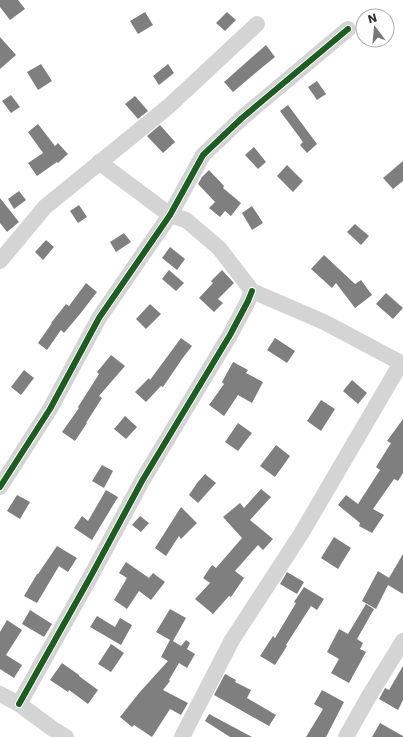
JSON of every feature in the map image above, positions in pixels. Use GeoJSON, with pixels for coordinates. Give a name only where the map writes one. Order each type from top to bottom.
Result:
{"type":"FeatureCollection","features":[{"type":"Feature","properties":{"kind":"street"},"geometry":{"type":"LineString","coordinates":[[0,261],[45,207],[170,106],[257,24]]}},
{"type":"Feature","properties":{"kind":"street"},"geometry":{"type":"LineString","coordinates":[[0,488],[50,409],[99,318],[170,215],[203,155],[242,118],[348,29]]}},
{"type":"Feature","properties":{"kind":"street"},"geometry":{"type":"LineString","coordinates":[[99,162],[170,215],[186,220],[219,248],[252,291],[324,322],[402,364],[301,534],[232,640],[182,737]]}},
{"type":"Feature","properties":{"kind":"street"},"geometry":{"type":"LineString","coordinates":[[19,704],[142,481],[230,336],[252,291]]}},
{"type":"Feature","properties":{"kind":"street"},"geometry":{"type":"LineString","coordinates":[[346,737],[403,641]]}},
{"type":"Feature","properties":{"kind":"street"},"geometry":{"type":"LineString","coordinates":[[0,694],[19,704],[66,737]]}},
{"type":"Feature","properties":{"kind":"building"},"geometry":{"type":"Polygon","coordinates":[[[0,0],[18,0],[25,9],[10,20],[0,7],[0,0]]]}},
{"type":"Feature","properties":{"kind":"building"},"geometry":{"type":"Polygon","coordinates":[[[145,12],[153,25],[138,34],[130,21],[145,12]]]}},
{"type":"Feature","properties":{"kind":"building"},"geometry":{"type":"Polygon","coordinates":[[[227,12],[236,20],[225,31],[216,23],[227,12]]]}},
{"type":"Feature","properties":{"kind":"building"},"geometry":{"type":"Polygon","coordinates":[[[0,37],[16,55],[0,69],[0,37]]]}},
{"type":"Feature","properties":{"kind":"building"},"geometry":{"type":"Polygon","coordinates":[[[266,45],[275,57],[233,92],[224,82],[266,45]]]}},
{"type":"Feature","properties":{"kind":"building"},"geometry":{"type":"Polygon","coordinates":[[[41,64],[52,81],[38,90],[27,72],[41,64]]]}},
{"type":"Feature","properties":{"kind":"building"},"geometry":{"type":"Polygon","coordinates":[[[168,64],[174,73],[159,85],[153,76],[168,64]]]}},
{"type":"Feature","properties":{"kind":"building"},"geometry":{"type":"Polygon","coordinates":[[[317,81],[326,94],[317,100],[308,87],[317,81]]]}},
{"type":"Feature","properties":{"kind":"building"},"geometry":{"type":"Polygon","coordinates":[[[11,95],[20,107],[11,113],[2,101],[11,95]]]}},
{"type":"Feature","properties":{"kind":"building"},"geometry":{"type":"Polygon","coordinates":[[[135,96],[148,111],[138,119],[125,104],[135,96]]]}},
{"type":"Feature","properties":{"kind":"building"},"geometry":{"type":"Polygon","coordinates":[[[288,105],[317,144],[307,153],[300,145],[303,142],[280,111],[288,105]]]}},
{"type":"Feature","properties":{"kind":"building"},"geometry":{"type":"Polygon","coordinates":[[[38,124],[55,146],[58,143],[68,154],[58,163],[57,162],[37,176],[28,163],[43,153],[28,132],[38,124]]]}},
{"type":"Feature","properties":{"kind":"building"},"geometry":{"type":"Polygon","coordinates":[[[160,125],[175,142],[163,153],[147,136],[160,125]]]}},
{"type":"Feature","properties":{"kind":"building"},"geometry":{"type":"Polygon","coordinates":[[[254,147],[266,162],[258,169],[245,155],[254,147]]]}},
{"type":"Feature","properties":{"kind":"building"},"geometry":{"type":"Polygon","coordinates":[[[403,161],[403,181],[393,189],[383,178],[403,161]]]}},
{"type":"Feature","properties":{"kind":"building"},"geometry":{"type":"Polygon","coordinates":[[[287,165],[303,181],[293,192],[277,176],[287,165]]]}},
{"type":"Feature","properties":{"kind":"building"},"geometry":{"type":"Polygon","coordinates":[[[209,170],[224,186],[223,188],[241,203],[231,216],[225,211],[220,217],[209,208],[215,202],[198,184],[209,170]]]}},
{"type":"Feature","properties":{"kind":"building"},"geometry":{"type":"Polygon","coordinates":[[[19,191],[26,200],[14,209],[8,199],[19,191]]]}},
{"type":"Feature","properties":{"kind":"building"},"geometry":{"type":"Polygon","coordinates":[[[0,198],[19,222],[7,232],[0,223],[0,198]]]}},
{"type":"Feature","properties":{"kind":"building"},"geometry":{"type":"Polygon","coordinates":[[[79,205],[87,217],[78,223],[70,211],[79,205]]]}},
{"type":"Feature","properties":{"kind":"building"},"geometry":{"type":"Polygon","coordinates":[[[252,206],[263,223],[252,230],[242,213],[252,206]]]}},
{"type":"Feature","properties":{"kind":"building"},"geometry":{"type":"Polygon","coordinates":[[[355,224],[369,236],[361,245],[347,232],[355,224]]]}},
{"type":"Feature","properties":{"kind":"building"},"geometry":{"type":"Polygon","coordinates":[[[124,233],[131,242],[116,252],[110,242],[124,233]]]}},
{"type":"Feature","properties":{"kind":"building"},"geometry":{"type":"Polygon","coordinates":[[[46,240],[54,247],[43,260],[35,252],[46,240]]]}},
{"type":"Feature","properties":{"kind":"building"},"geometry":{"type":"Polygon","coordinates":[[[170,247],[185,259],[177,270],[162,258],[170,247]]]}},
{"type":"Feature","properties":{"kind":"building"},"geometry":{"type":"Polygon","coordinates":[[[324,255],[355,284],[361,280],[372,295],[355,308],[336,283],[332,288],[311,269],[324,255]]]}},
{"type":"Feature","properties":{"kind":"building"},"geometry":{"type":"Polygon","coordinates":[[[169,270],[184,283],[176,291],[162,279],[169,270]]]}},
{"type":"Feature","properties":{"kind":"building"},"geometry":{"type":"Polygon","coordinates":[[[222,270],[234,283],[218,299],[223,303],[214,312],[199,298],[213,283],[211,281],[222,270]]]}},
{"type":"Feature","properties":{"kind":"building"},"geometry":{"type":"Polygon","coordinates":[[[86,283],[97,292],[64,333],[61,330],[47,350],[38,343],[66,304],[69,306],[86,283]]]}},
{"type":"Feature","properties":{"kind":"building"},"geometry":{"type":"Polygon","coordinates":[[[386,293],[403,308],[393,319],[376,304],[386,293]]]}},
{"type":"Feature","properties":{"kind":"building"},"geometry":{"type":"Polygon","coordinates":[[[150,304],[161,314],[146,329],[136,319],[150,304]]]}},
{"type":"Feature","properties":{"kind":"building"},"geometry":{"type":"Polygon","coordinates":[[[181,338],[192,346],[163,387],[161,386],[146,402],[135,392],[149,378],[150,380],[181,338]]]}},
{"type":"Feature","properties":{"kind":"building"},"geometry":{"type":"Polygon","coordinates":[[[275,338],[295,351],[287,363],[267,350],[275,338]]]}},
{"type":"Feature","properties":{"kind":"building"},"geometry":{"type":"Polygon","coordinates":[[[111,355],[125,366],[99,396],[102,398],[75,441],[62,432],[79,408],[78,407],[99,374],[97,372],[111,355]]]}},
{"type":"Feature","properties":{"kind":"building"},"geometry":{"type":"Polygon","coordinates":[[[233,362],[248,370],[246,373],[263,382],[252,403],[238,395],[224,416],[209,405],[224,384],[222,382],[233,362]]]}},
{"type":"Feature","properties":{"kind":"building"},"geometry":{"type":"Polygon","coordinates":[[[24,370],[34,378],[21,395],[11,387],[24,370]]]}},
{"type":"Feature","properties":{"kind":"building"},"geometry":{"type":"Polygon","coordinates":[[[352,380],[367,393],[358,404],[343,391],[352,380]]]}},
{"type":"Feature","properties":{"kind":"building"},"geometry":{"type":"Polygon","coordinates":[[[321,400],[335,409],[321,431],[307,421],[321,400]]]}},
{"type":"Feature","properties":{"kind":"building"},"geometry":{"type":"Polygon","coordinates":[[[125,416],[137,427],[126,439],[114,429],[125,416]]]}},
{"type":"Feature","properties":{"kind":"building"},"geometry":{"type":"Polygon","coordinates":[[[403,419],[403,473],[398,481],[394,479],[373,509],[384,515],[372,533],[359,526],[360,523],[338,505],[346,495],[358,504],[380,470],[376,467],[391,443],[387,441],[403,419]]]}},
{"type":"Feature","properties":{"kind":"building"},"geometry":{"type":"Polygon","coordinates":[[[238,423],[252,433],[238,451],[225,442],[238,423]]]}},
{"type":"Feature","properties":{"kind":"building"},"geometry":{"type":"Polygon","coordinates":[[[276,445],[290,456],[275,477],[260,466],[276,445]]]}},
{"type":"Feature","properties":{"kind":"building"},"geometry":{"type":"Polygon","coordinates":[[[102,465],[113,471],[104,488],[92,481],[102,465]]]}},
{"type":"Feature","properties":{"kind":"building"},"geometry":{"type":"Polygon","coordinates":[[[205,474],[216,483],[198,503],[189,495],[205,474]]]}},
{"type":"Feature","properties":{"kind":"building"},"geometry":{"type":"Polygon","coordinates":[[[261,489],[271,497],[250,520],[273,539],[263,550],[258,545],[235,571],[244,578],[231,597],[229,596],[213,614],[195,599],[210,583],[203,578],[212,565],[216,568],[242,538],[223,517],[240,503],[244,508],[261,489]]]}},
{"type":"Feature","properties":{"kind":"building"},"geometry":{"type":"Polygon","coordinates":[[[106,490],[118,497],[92,540],[74,528],[82,516],[88,521],[106,490]]]}},
{"type":"Feature","properties":{"kind":"building"},"geometry":{"type":"Polygon","coordinates":[[[17,495],[30,502],[20,519],[7,511],[17,495]]]}},
{"type":"Feature","properties":{"kind":"building"},"geometry":{"type":"Polygon","coordinates":[[[181,507],[197,523],[181,539],[179,536],[166,556],[155,548],[181,507]]]}},
{"type":"Feature","properties":{"kind":"building"},"geometry":{"type":"Polygon","coordinates":[[[140,516],[149,523],[141,532],[132,525],[140,516]]]}},
{"type":"Feature","properties":{"kind":"building"},"geometry":{"type":"Polygon","coordinates":[[[334,537],[351,548],[338,569],[321,558],[334,537]]]}},
{"type":"Feature","properties":{"kind":"building"},"geometry":{"type":"Polygon","coordinates":[[[57,546],[77,558],[68,572],[59,566],[37,603],[24,596],[37,574],[57,546]]]}},
{"type":"Feature","properties":{"kind":"building"},"geometry":{"type":"Polygon","coordinates":[[[403,554],[403,594],[388,585],[376,609],[362,601],[378,571],[389,578],[403,554]]]}},
{"type":"Feature","properties":{"kind":"building"},"geometry":{"type":"Polygon","coordinates":[[[126,562],[149,578],[153,573],[165,582],[151,600],[139,591],[127,609],[114,600],[127,578],[119,573],[126,562]]]}},
{"type":"Feature","properties":{"kind":"building"},"geometry":{"type":"Polygon","coordinates":[[[287,572],[304,582],[297,594],[280,584],[287,572]]]}},
{"type":"Feature","properties":{"kind":"building"},"geometry":{"type":"Polygon","coordinates":[[[304,587],[324,599],[317,610],[311,606],[275,665],[260,656],[273,636],[275,638],[296,603],[294,602],[304,587]]]}},
{"type":"Feature","properties":{"kind":"building"},"geometry":{"type":"Polygon","coordinates":[[[366,604],[374,609],[357,639],[363,643],[360,649],[366,652],[349,683],[331,673],[339,659],[327,652],[339,629],[348,634],[366,604]]]}},
{"type":"Feature","properties":{"kind":"building"},"geometry":{"type":"Polygon","coordinates":[[[170,609],[186,618],[173,641],[181,646],[186,640],[190,643],[187,649],[195,654],[187,668],[179,663],[169,680],[170,681],[163,690],[188,703],[181,715],[170,709],[152,737],[134,725],[132,727],[120,717],[168,661],[161,657],[170,640],[156,632],[170,609]]]}},
{"type":"Feature","properties":{"kind":"building"},"geometry":{"type":"Polygon","coordinates":[[[30,610],[52,624],[44,637],[22,624],[30,610]]]}},
{"type":"Feature","properties":{"kind":"building"},"geometry":{"type":"Polygon","coordinates":[[[97,616],[115,627],[120,618],[132,625],[121,645],[90,627],[97,616]]]}},
{"type":"Feature","properties":{"kind":"building"},"geometry":{"type":"Polygon","coordinates":[[[7,620],[22,630],[6,655],[22,665],[14,678],[0,669],[0,632],[7,620]]]}},
{"type":"Feature","properties":{"kind":"building"},"geometry":{"type":"Polygon","coordinates":[[[111,644],[124,653],[111,672],[98,664],[111,644]]]}},
{"type":"Feature","properties":{"kind":"building"},"geometry":{"type":"Polygon","coordinates":[[[62,663],[98,690],[88,704],[69,690],[68,692],[50,680],[62,663]]]}},
{"type":"Feature","properties":{"kind":"building"},"geometry":{"type":"Polygon","coordinates":[[[403,666],[403,700],[398,710],[379,699],[385,688],[389,690],[403,666]]]}},
{"type":"Feature","properties":{"kind":"building"},"geometry":{"type":"Polygon","coordinates":[[[225,674],[236,680],[235,682],[251,690],[247,698],[276,715],[269,726],[214,695],[225,674]]]}},
{"type":"Feature","properties":{"kind":"building"},"geometry":{"type":"Polygon","coordinates":[[[322,690],[344,702],[326,737],[306,737],[323,709],[314,704],[322,690]]]}},
{"type":"Feature","properties":{"kind":"building"},"geometry":{"type":"Polygon","coordinates":[[[209,714],[252,737],[230,737],[205,721],[209,714]]]}},
{"type":"Feature","properties":{"kind":"building"},"geometry":{"type":"Polygon","coordinates":[[[380,723],[403,736],[403,737],[372,737],[380,723]]]}},
{"type":"Feature","properties":{"kind":"cycle path"},"geometry":{"type":"LineString","coordinates":[[0,487],[50,409],[99,318],[170,215],[203,155],[242,118],[348,29]]}},
{"type":"Feature","properties":{"kind":"cycle path"},"geometry":{"type":"LineString","coordinates":[[19,704],[142,481],[230,335],[252,291]]}}]}
